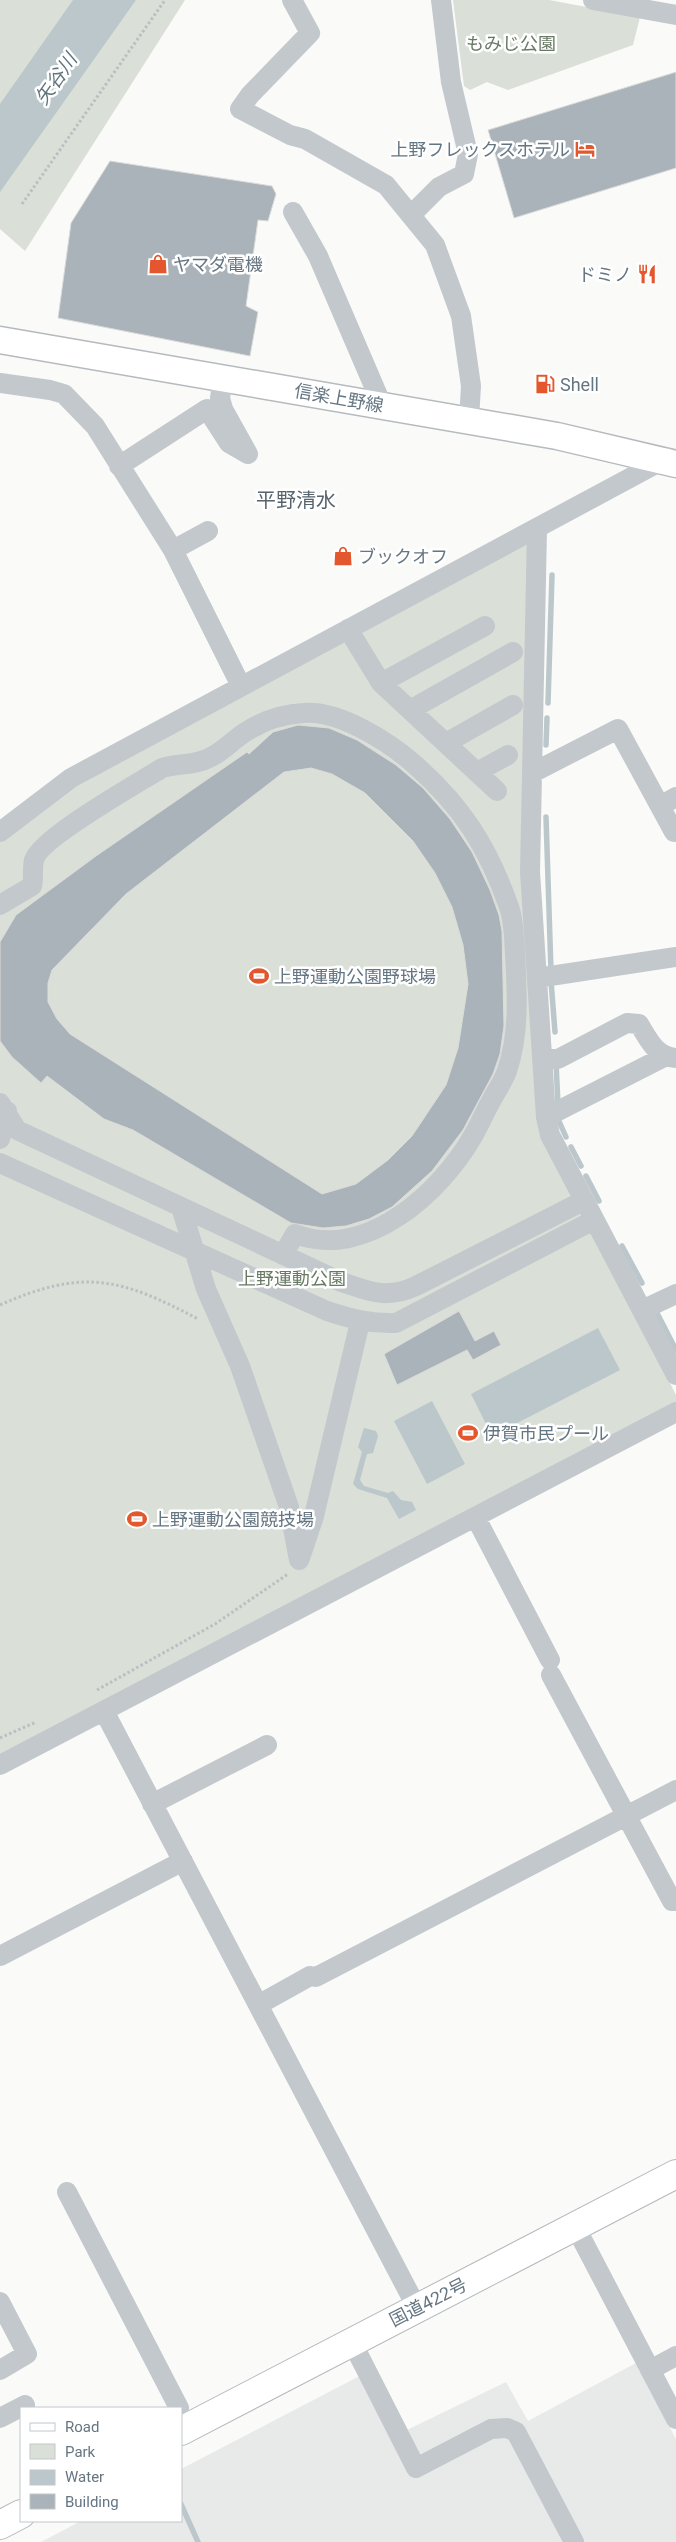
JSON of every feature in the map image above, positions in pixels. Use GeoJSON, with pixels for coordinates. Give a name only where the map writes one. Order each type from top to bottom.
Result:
{"type":"FeatureCollection","features":[{"type":"Feature","properties":{"kind":"highway","name":"国道422号"},"geometry":{"type":"LineString","coordinates":[[183,2420],[352,2342],[676,2174]]}},
{"type":"Feature","properties":{"kind":"highway"},"geometry":{"type":"LineString","coordinates":[[0,2525],[20,2515]]}},
{"type":"Feature","properties":{"kind":"main road","name":"信楽上野線"},"geometry":{"type":"LineString","coordinates":[[0,340],[470,420],[672,459]]}},
{"type":"Feature","properties":{"kind":"street"},"geometry":{"type":"LineString","coordinates":[[292,0],[310,33],[250,95],[240,109],[290,134],[305,138],[386,185],[435,246],[461,316],[471,386],[470,420]]}},
{"type":"Feature","properties":{"kind":"street"},"geometry":{"type":"LineString","coordinates":[[411,215],[439,187],[464,174],[468,154],[451,82],[441,0]]}},
{"type":"Feature","properties":{"kind":"street"},"geometry":{"type":"LineString","coordinates":[[593,0],[676,15]]}},
{"type":"Feature","properties":{"kind":"street"},"geometry":{"type":"LineString","coordinates":[[293,212],[318,256],[382,405]]}},
{"type":"Feature","properties":{"kind":"street"},"geometry":{"type":"LineString","coordinates":[[119,466],[207,409],[229,443],[248,454],[223,410],[220,398],[223,378]]}},
{"type":"Feature","properties":{"kind":"street"},"geometry":{"type":"LineString","coordinates":[[0,383],[50,390],[64,394],[95,426],[173,550],[241,686]]}},
{"type":"Feature","properties":{"kind":"street"},"geometry":{"type":"LineString","coordinates":[[0,832],[71,778],[348,629],[672,459]]}},
{"type":"Feature","properties":{"kind":"street"},"geometry":{"type":"LineString","coordinates":[[537,529],[530,872],[546,1117],[550,1135],[583,1201],[676,1374]]}},
{"type":"Feature","properties":{"kind":"street"},"geometry":{"type":"LineString","coordinates":[[173,550],[208,531]]}},
{"type":"Feature","properties":{"kind":"street"},"geometry":{"type":"LineString","coordinates":[[381,683],[485,626]]}},
{"type":"Feature","properties":{"kind":"street"},"geometry":{"type":"LineString","coordinates":[[348,629],[381,683],[497,791]]}},
{"type":"Feature","properties":{"kind":"street"},"geometry":{"type":"LineString","coordinates":[[410,710],[513,652]]}},
{"type":"Feature","properties":{"kind":"street"},"geometry":{"type":"LineString","coordinates":[[446,743],[513,705]]}},
{"type":"Feature","properties":{"kind":"street"},"geometry":{"type":"LineString","coordinates":[[0,905],[32,886],[34,859],[40,850],[70,824],[162,768],[195,763],[210,758],[243,733],[279,716],[306,712],[340,720],[389,744],[435,783],[454,803],[473,827],[510,908],[518,1010],[506,1071],[473,1137],[455,1161],[417,1202],[396,1219],[354,1237],[308,1239],[295,1234],[283,1255]]}},
{"type":"Feature","properties":{"kind":"street"},"geometry":{"type":"LineString","coordinates":[[532,773],[618,729],[668,802],[674,832]]}},
{"type":"Feature","properties":{"kind":"street"},"geometry":{"type":"LineString","coordinates":[[477,772],[508,755]]}},
{"type":"Feature","properties":{"kind":"street"},"geometry":{"type":"LineString","coordinates":[[537,978],[676,957]]}},
{"type":"Feature","properties":{"kind":"street"},"geometry":{"type":"LineString","coordinates":[[542,1059],[558,1059],[627,1023],[639,1024],[656,1051],[670,1058]]}},
{"type":"Feature","properties":{"kind":"street"},"geometry":{"type":"LineString","coordinates":[[546,1117],[670,1058]]}},
{"type":"Feature","properties":{"kind":"street"},"geometry":{"type":"LineString","coordinates":[[3,1107],[17,1130],[340,1281],[387,1295],[405,1291],[583,1201]]}},
{"type":"Feature","properties":{"kind":"street"},"geometry":{"type":"LineString","coordinates":[[0,1139],[3,1107]]}},
{"type":"Feature","properties":{"kind":"street"},"geometry":{"type":"LineString","coordinates":[[0,1163],[327,1311],[360,1322],[396,1322],[594,1220]]}},
{"type":"Feature","properties":{"kind":"street"},"geometry":{"type":"LineString","coordinates":[[180,1207],[206,1289],[240,1366],[289,1507],[299,1560]]}},
{"type":"Feature","properties":{"kind":"street"},"geometry":{"type":"LineString","coordinates":[[327,1311],[340,1281]]}},
{"type":"Feature","properties":{"kind":"street"},"geometry":{"type":"LineString","coordinates":[[642,1310],[676,1294]]}},
{"type":"Feature","properties":{"kind":"street"},"geometry":{"type":"LineString","coordinates":[[299,1560],[314,1516],[360,1322]]}},
{"type":"Feature","properties":{"kind":"street"},"geometry":{"type":"LineString","coordinates":[[0,1765],[676,1412]]}},
{"type":"Feature","properties":{"kind":"street"},"geometry":{"type":"LineString","coordinates":[[476,1518],[627,1815],[672,1901],[676,1901]]}},
{"type":"Feature","properties":{"kind":"street"},"geometry":{"type":"LineString","coordinates":[[104,1711],[417,2308]]}},
{"type":"Feature","properties":{"kind":"street"},"geometry":{"type":"LineString","coordinates":[[152,1804],[267,1745]]}},
{"type":"Feature","properties":{"kind":"street"},"geometry":{"type":"LineString","coordinates":[[258,2005],[310,1976],[316,1977],[676,1790]]}},
{"type":"Feature","properties":{"kind":"street"},"geometry":{"type":"LineString","coordinates":[[0,1956],[183,1861]]}},
{"type":"Feature","properties":{"kind":"street"},"geometry":{"type":"LineString","coordinates":[[67,2192],[176,2407]]}},
{"type":"Feature","properties":{"kind":"street"},"geometry":{"type":"LineString","coordinates":[[575,2226],[676,2420]]}},
{"type":"Feature","properties":{"kind":"street"},"geometry":{"type":"LineString","coordinates":[[0,2302],[27,2354],[0,2370]]}},
{"type":"Feature","properties":{"kind":"street"},"geometry":{"type":"LineString","coordinates":[[352,2342],[416,2468],[491,2429],[506,2428],[516,2432],[574,2542]]}},
{"type":"Feature","properties":{"kind":"street"},"geometry":{"type":"LineString","coordinates":[[650,2370],[676,2356]]}},
{"type":"Feature","properties":{"kind":"street"},"geometry":{"type":"LineString","coordinates":[[22,2407],[26,2405]]}},
{"type":"Feature","properties":{"kind":"street"},"geometry":{"type":"LineString","coordinates":[[0,2418],[20,2408]]}},
{"type":"Feature","properties":{"kind":"path"},"geometry":{"type":"LineString","coordinates":[[22,204],[165,0]]}},
{"type":"Feature","properties":{"kind":"path"},"geometry":{"type":"LineString","coordinates":[[0,1305],[54,1284],[81,1281],[123,1286],[158,1298],[200,1320],[207,1316]]}},
{"type":"Feature","properties":{"kind":"path"},"geometry":{"type":"LineString","coordinates":[[95,1691],[215,1624],[292,1570],[299,1560]]}},
{"type":"Feature","properties":{"kind":"path"},"geometry":{"type":"LineString","coordinates":[[0,1738],[39,1721]]}},
{"type":"Feature","properties":{"kind":"shaded area"},"geometry":{"type":"Polygon","coordinates":[[[636,2363],[676,2439],[676,2542],[41,2542],[79,2522],[182,2522],[182,2468],[375,2368],[407,2430],[506,2382],[528,2421],[636,2363]]]}},
{"type":"Feature","properties":{"kind":"green space"},"geometry":{"type":"Polygon","coordinates":[[[0,0],[185,0],[25,251],[0,229],[0,0]]]}},
{"type":"Feature","properties":{"kind":"green space","name":"もみじ公園"},"geometry":{"type":"Polygon","coordinates":[[[453,0],[549,0],[640,17],[633,45],[508,90],[487,82],[470,90],[464,86],[453,0]]]}},
{"type":"Feature","properties":{"kind":"green space","name":"上野運動公園"},"geometry":{"type":"Polygon","coordinates":[[[535,532],[527,872],[547,1136],[676,1395],[676,1404],[0,1759],[0,835],[73,780],[535,532]]]}},
{"type":"Feature","properties":{"kind":"water","name":"矢谷川"},"geometry":{"type":"Polygon","coordinates":[[[73,0],[136,0],[0,192],[0,104],[73,0]]]}},
{"type":"Feature","properties":{"kind":"water"},"geometry":{"type":"Polygon","coordinates":[[[598,1328],[620,1370],[492,1436],[471,1394],[598,1328]]]}},
{"type":"Feature","properties":{"kind":"water"},"geometry":{"type":"Polygon","coordinates":[[[432,1401],[465,1464],[427,1484],[394,1421],[432,1401]]]}},
{"type":"Feature","properties":{"kind":"water"},"geometry":{"type":"Polygon","coordinates":[[[364,1428],[376,1431],[378,1436],[373,1453],[367,1454],[360,1480],[364,1486],[388,1493],[393,1491],[401,1500],[412,1502],[416,1510],[399,1519],[387,1498],[358,1489],[353,1484],[362,1452],[358,1447],[364,1428]]]}},
{"type":"Feature","properties":{"kind":"building","name":"上野フレックスホテル"},"geometry":{"type":"Polygon","coordinates":[[[676,72],[676,168],[514,218],[488,130],[676,72]]]}},
{"type":"Feature","properties":{"kind":"building","name":"ヤマダ電機"},"geometry":{"type":"Polygon","coordinates":[[[110,161],[272,186],[276,194],[268,221],[258,220],[246,306],[258,312],[250,356],[58,318],[71,223],[110,161]]]}},
{"type":"Feature","properties":{"kind":"building"},"geometry":{"type":"Polygon","coordinates":[[[298,725],[329,728],[357,740],[396,765],[423,788],[450,819],[472,852],[490,890],[499,915],[502,931],[504,1026],[500,1054],[493,1074],[463,1130],[432,1171],[392,1207],[369,1219],[346,1226],[323,1228],[291,1223],[133,1130],[104,1119],[47,1076],[41,1083],[12,1057],[0,1041],[0,942],[16,915],[96,856],[247,752],[249,754],[273,732],[298,725]],[[311,768],[284,772],[126,894],[52,970],[48,983],[48,1002],[57,1019],[70,1034],[322,1194],[356,1184],[388,1160],[412,1136],[446,1085],[458,1048],[468,984],[463,945],[452,907],[435,873],[413,841],[365,793],[332,774],[311,768]]]}},
{"type":"Feature","properties":{"kind":"building"},"geometry":{"type":"Polygon","coordinates":[[[459,1311],[475,1341],[494,1331],[501,1345],[473,1360],[467,1350],[397,1385],[384,1354],[459,1311]]]}},
{"type":"Feature","properties":{"kind":"waterway"},"geometry":{"type":"LineString","coordinates":[[548,703],[552,575]]}},
{"type":"Feature","properties":{"kind":"waterway"},"geometry":{"type":"LineString","coordinates":[[546,745],[547,718]]}},
{"type":"Feature","properties":{"kind":"waterway"},"geometry":{"type":"LineString","coordinates":[[546,817],[551,971]]}},
{"type":"Feature","properties":{"kind":"waterway"},"geometry":{"type":"LineString","coordinates":[[551,981],[555,1032]]}},
{"type":"Feature","properties":{"kind":"waterway"},"geometry":{"type":"LineString","coordinates":[[556,1062],[558,1105]]}},
{"type":"Feature","properties":{"kind":"waterway"},"geometry":{"type":"LineString","coordinates":[[558,1119],[566,1137]]}},
{"type":"Feature","properties":{"kind":"waterway"},"geometry":{"type":"LineString","coordinates":[[571,1147],[581,1166]]}},
{"type":"Feature","properties":{"kind":"waterway"},"geometry":{"type":"LineString","coordinates":[[586,1176],[599,1201]]}},
{"type":"Feature","properties":{"kind":"waterway"},"geometry":{"type":"LineString","coordinates":[[622,1246],[642,1283]]}},
{"type":"Feature","properties":{"kind":"waterway"},"geometry":{"type":"LineString","coordinates":[[657,1313],[676,1350]]}},
{"type":"Feature","properties":{"kind":"waterway"},"geometry":{"type":"LineString","coordinates":[[182,2506],[198,2542]]}},
{"type":"Feature","properties":{"kind":"place","name":"上野フレックスホテル"},"geometry":{"type":"Point","coordinates":[585,149]}},
{"type":"Feature","properties":{"kind":"place","name":"ヤマダ電機"},"geometry":{"type":"Point","coordinates":[158,264]}},
{"type":"Feature","properties":{"kind":"place","name":"ドミノ"},"geometry":{"type":"Point","coordinates":[647,274]}},
{"type":"Feature","properties":{"kind":"place","name":"Shell"},"geometry":{"type":"Point","coordinates":[545,384]}},
{"type":"Feature","properties":{"kind":"place","name":"ブックオフ"},"geometry":{"type":"Point","coordinates":[343,556]}},
{"type":"Feature","properties":{"kind":"place","name":"上野運動公園野球場"},"geometry":{"type":"Point","coordinates":[259,976]}},
{"type":"Feature","properties":{"kind":"place","name":"伊賀市民プール"},"geometry":{"type":"Point","coordinates":[468,1433]}},
{"type":"Feature","properties":{"kind":"place","name":"上野運動公園競技場"},"geometry":{"type":"Point","coordinates":[137,1519]}},
{"type":"Feature","properties":{"kind":"district","name":"平野清水"},"geometry":{"type":"Point","coordinates":[296,500]}}]}
